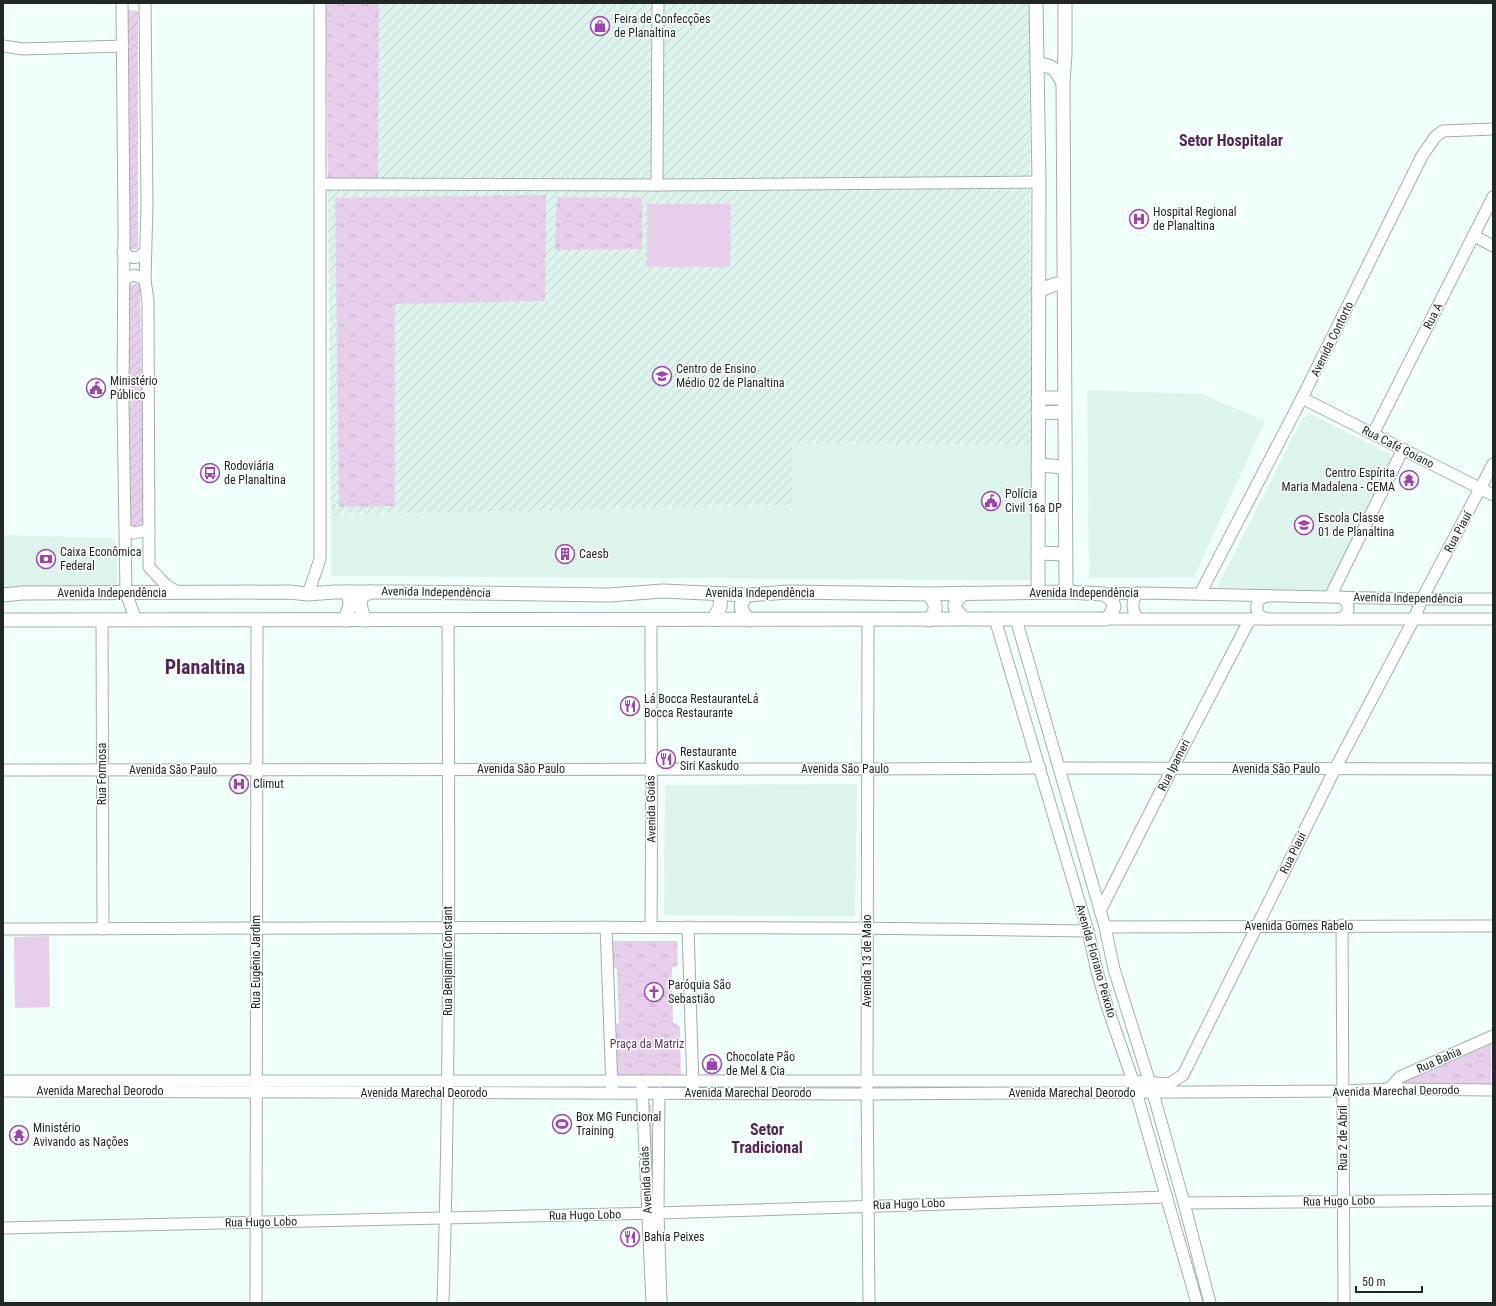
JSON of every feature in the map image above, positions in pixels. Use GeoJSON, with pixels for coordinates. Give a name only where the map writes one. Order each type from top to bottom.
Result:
{"type":"FeatureCollection","features":[{"type":"Feature","properties":{"kind":"main road"},"geometry":{"type":"LineString","coordinates":[[1036,3],[1038,182],[1038,592]]}},
{"type":"Feature","properties":{"kind":"main road"},"geometry":{"type":"LineString","coordinates":[[1065,3],[1063,83],[1063,284],[1066,592]]}},
{"type":"Feature","properties":{"kind":"main road"},"geometry":{"type":"LineString","coordinates":[[1037,64],[1051,66],[1056,71],[1063,83]]}},
{"type":"Feature","properties":{"kind":"main road"},"geometry":{"type":"LineString","coordinates":[[1038,291],[1056,284],[1063,284]]}},
{"type":"Feature","properties":{"kind":"main road"},"geometry":{"type":"LineString","coordinates":[[1038,398],[1064,398]]}},
{"type":"Feature","properties":{"kind":"main road"},"geometry":{"type":"LineString","coordinates":[[1038,413],[1064,412]]}},
{"type":"Feature","properties":{"kind":"main road"},"geometry":{"type":"LineString","coordinates":[[1038,465],[1065,467]]}},
{"type":"Feature","properties":{"kind":"main road"},"geometry":{"type":"LineString","coordinates":[[1038,553],[1066,554]]}},
{"type":"Feature","properties":{"kind":"main road","name":"Avenida Independência"},"geometry":{"type":"LineString","coordinates":[[3,595],[22,593],[288,592],[308,594],[370,592],[609,595],[677,591],[747,595],[803,592],[928,594],[1066,592],[1104,594]]}},
{"type":"Feature","properties":{"kind":"main road"},"geometry":{"type":"LineString","coordinates":[[345,620],[350,606],[349,592]]}},
{"type":"Feature","properties":{"kind":"main road"},"geometry":{"type":"LineString","coordinates":[[365,620],[360,608],[361,597],[370,592]]}},
{"type":"Feature","properties":{"kind":"main road"},"geometry":{"type":"LineString","coordinates":[[963,618],[955,610],[954,606],[955,602],[964,593]]}},
{"type":"Feature","properties":{"kind":"main road"},"geometry":{"type":"LineString","coordinates":[[714,619],[720,607],[721,594]]}},
{"type":"Feature","properties":{"kind":"main road"},"geometry":{"type":"LineString","coordinates":[[928,594],[935,602],[936,608],[935,613],[929,620]]}},
{"type":"Feature","properties":{"kind":"main road"},"geometry":{"type":"LineString","coordinates":[[1104,594],[1112,600],[1114,607],[1111,614],[1106,619]]}},
{"type":"Feature","properties":{"kind":"main road"},"geometry":{"type":"LineString","coordinates":[[747,595],[742,601],[741,607],[749,620]]}},
{"type":"Feature","properties":{"kind":"main road","name":"Avenida Independência"},"geometry":{"type":"LineString","coordinates":[[3,620],[1106,619]]}},
{"type":"Feature","properties":{"kind":"street"},"geometry":{"type":"LineString","coordinates":[[308,594],[320,559],[320,3]]}},
{"type":"Feature","properties":{"kind":"street"},"geometry":{"type":"LineString","coordinates":[[656,185],[658,3]]}},
{"type":"Feature","properties":{"kind":"street"},"geometry":{"type":"LineString","coordinates":[[125,4],[123,46],[123,405],[126,593],[136,620]]}},
{"type":"Feature","properties":{"kind":"street"},"geometry":{"type":"LineString","coordinates":[[142,5],[147,204],[145,280],[148,301],[149,567],[166,585],[179,593]]}},
{"type":"Feature","properties":{"kind":"street"},"geometry":{"type":"LineString","coordinates":[[3,46],[23,49],[123,46]]}},
{"type":"Feature","properties":{"kind":"street","name":"Avenida Contorto"},"geometry":{"type":"LineString","coordinates":[[1200,594],[1302,398],[1422,156],[1435,137],[1443,131],[1493,129]]}},
{"type":"Feature","properties":{"kind":"street"},"geometry":{"type":"LineString","coordinates":[[320,184],[656,185],[1038,182]]}},
{"type":"Feature","properties":{"kind":"street","name":"Rua A"},"geometry":{"type":"LineString","coordinates":[[1373,434],[1493,197]]}},
{"type":"Feature","properties":{"kind":"street"},"geometry":{"type":"LineString","coordinates":[[1474,236],[1493,246]]}},
{"type":"Feature","properties":{"kind":"street"},"geometry":{"type":"LineString","coordinates":[[123,252],[130,258],[135,259],[140,257],[145,252]]}},
{"type":"Feature","properties":{"kind":"street"},"geometry":{"type":"LineString","coordinates":[[124,279],[134,275],[145,280]]}},
{"type":"Feature","properties":{"kind":"street","name":"Rua Café Goiano"},"geometry":{"type":"LineString","coordinates":[[1302,398],[1493,495]]}},
{"type":"Feature","properties":{"kind":"street"},"geometry":{"type":"LineString","coordinates":[[1338,619],[1345,616],[1348,610],[1348,604],[1335,597],[1402,449]]}},
{"type":"Feature","properties":{"kind":"street","name":"Rua Piauí"},"geometry":{"type":"LineString","coordinates":[[1169,1084],[1182,1075],[1335,768],[1414,619],[1422,599],[1493,464]]}},
{"type":"Feature","properties":{"kind":"street"},"geometry":{"type":"LineString","coordinates":[[126,530],[134,533],[149,530]]}},
{"type":"Feature","properties":{"kind":"street"},"geometry":{"type":"LineString","coordinates":[[1137,593],[1132,605],[1133,612],[1137,618]]}},
{"type":"Feature","properties":{"kind":"street","name":"Avenida Independência"},"geometry":{"type":"LineString","coordinates":[[1104,594],[1137,593],[1493,599]]}},
{"type":"Feature","properties":{"kind":"street"},"geometry":{"type":"LineString","coordinates":[[1267,619],[1263,618],[1258,613],[1256,606],[1259,599],[1269,596]]}},
{"type":"Feature","properties":{"kind":"street","name":"Avenida Floriano Peixoto"},"geometry":{"type":"LineString","coordinates":[[995,619],[1088,931],[1107,1006],[1137,1093],[1186,1264],[1193,1302]]}},
{"type":"Feature","properties":{"kind":"street","name":"Avenida Floriano Peixoto"},"geometry":{"type":"LineString","coordinates":[[1016,619],[1105,927],[1114,969],[1151,1088],[1193,1234],[1210,1303]]}},
{"type":"Feature","properties":{"kind":"street","name":"Avenida Independência"},"geometry":{"type":"LineString","coordinates":[[1106,619],[1493,619]]}},
{"type":"Feature","properties":{"kind":"street","name":"Rua Ipameri"},"geometry":{"type":"LineString","coordinates":[[1100,911],[1250,619]]}},
{"type":"Feature","properties":{"kind":"street","name":"Rua Formosa"},"geometry":{"type":"LineString","coordinates":[[102,620],[103,929]]}},
{"type":"Feature","properties":{"kind":"street","name":"Rua Eugênio Jardim"},"geometry":{"type":"LineString","coordinates":[[256,1303],[257,620]]}},
{"type":"Feature","properties":{"kind":"street","name":"Rua Benjamin Constant"},"geometry":{"type":"LineString","coordinates":[[443,1303],[446,1218],[447,1093],[449,769],[448,620]]}},
{"type":"Feature","properties":{"kind":"street","name":"Avenida Goiás"},"geometry":{"type":"LineString","coordinates":[[651,620],[651,927]]}},
{"type":"Feature","properties":{"kind":"street","name":"Avenida 13 de Maio"},"geometry":{"type":"LineString","coordinates":[[868,620],[867,1082],[869,1303]]}},
{"type":"Feature","properties":{"kind":"street"},"geometry":{"type":"LineString","coordinates":[[1019,697],[1038,693]]}},
{"type":"Feature","properties":{"kind":"street","name":"Avenida São Paulo"},"geometry":{"type":"LineString","coordinates":[[3,770],[1040,768]]}},
{"type":"Feature","properties":{"kind":"street","name":"Avenida São Paulo"},"geometry":{"type":"LineString","coordinates":[[1059,768],[1493,769]]}},
{"type":"Feature","properties":{"kind":"street"},"geometry":{"type":"LineString","coordinates":[[1058,828],[1060,832],[1069,834],[1073,831],[1074,822]]}},
{"type":"Feature","properties":{"kind":"street"},"geometry":{"type":"LineString","coordinates":[[1065,855],[1067,846],[1071,844],[1076,843],[1082,850]]}},
{"type":"Feature","properties":{"kind":"street","name":"Rua 2 de Abril"},"geometry":{"type":"LineString","coordinates":[[1342,926],[1344,1303]]}},
{"type":"Feature","properties":{"kind":"street","name":"Avenida Gomes Rabelo"},"geometry":{"type":"LineString","coordinates":[[1105,927],[1493,926]]}},
{"type":"Feature","properties":{"kind":"street"},"geometry":{"type":"LineString","coordinates":[[606,927],[612,1093]]}},
{"type":"Feature","properties":{"kind":"street"},"geometry":{"type":"LineString","coordinates":[[688,927],[693,1093]]}},
{"type":"Feature","properties":{"kind":"street"},"geometry":{"type":"LineString","coordinates":[[3,929],[867,927],[1088,931]]}},
{"type":"Feature","properties":{"kind":"street"},"geometry":{"type":"LineString","coordinates":[[1097,971],[1104,976],[1109,976],[1112,975],[1114,969]]}},
{"type":"Feature","properties":{"kind":"street"},"geometry":{"type":"LineString","coordinates":[[1107,1006],[1112,997],[1123,1000]]}},
{"type":"Feature","properties":{"kind":"street","name":"Rua Bahia"},"geometry":{"type":"LineString","coordinates":[[1389,1088],[1400,1077],[1493,1036]]}},
{"type":"Feature","properties":{"kind":"street","name":"Avenida Marechal Deorodo"},"geometry":{"type":"LineString","coordinates":[[3,1081],[256,1086],[447,1093],[1137,1093],[1169,1084]]}},
{"type":"Feature","properties":{"kind":"street","name":"Avenida Marechal Deorodo"},"geometry":{"type":"LineString","coordinates":[[3,1091],[447,1081],[1133,1081],[1151,1088],[1343,1091],[1389,1088],[1493,1090]]}},
{"type":"Feature","properties":{"kind":"street","name":"Avenida Goiás"},"geometry":{"type":"LineString","coordinates":[[642,1081],[661,1303]]}},
{"type":"Feature","properties":{"kind":"street","name":"Avenida Goiás"},"geometry":{"type":"LineString","coordinates":[[652,1303],[653,1213],[658,1093]]}},
{"type":"Feature","properties":{"kind":"street","name":"Rua Hugo Lobo"},"geometry":{"type":"LineString","coordinates":[[3,1228],[653,1213],[1167,1197]]}},
{"type":"Feature","properties":{"kind":"street","name":"Rua Hugo Lobo"},"geometry":{"type":"LineString","coordinates":[[1184,1203],[1493,1200]]}},
{"type":"Feature","properties":{"kind":"street"},"geometry":{"type":"LineString","coordinates":[[1179,1239],[1186,1240],[1193,1234]]}},
{"type":"Feature","properties":{"kind":"street"},"geometry":{"type":"LineString","coordinates":[[1186,1264],[1191,1259],[1199,1259]]}},
{"type":"Feature","properties":{"kind":"shaded area"},"geometry":{"type":"Polygon","coordinates":[[[326,3],[1029,3],[1032,445],[792,443],[792,505],[331,515],[326,3]]]}},
{"type":"Feature","properties":{"kind":"shaded area"},"geometry":{"type":"Polygon","coordinates":[[[1087,390],[1202,394],[1265,421],[1194,577],[1089,578],[1087,390]]]}},
{"type":"Feature","properties":{"kind":"shaded area","name":"Escola Classe 01 de Planaltina"},"geometry":{"type":"Polygon","coordinates":[[[1311,414],[1390,454],[1392,462],[1327,591],[1217,588],[1302,419],[1311,414]]]}},
{"type":"Feature","properties":{"kind":"shaded area"},"geometry":{"type":"Polygon","coordinates":[[[792,443],[1032,445],[1031,580],[331,576],[331,515],[792,505],[792,443]]]}},
{"type":"Feature","properties":{"kind":"shaded area"},"geometry":{"type":"Polygon","coordinates":[[[3,535],[115,538],[118,590],[3,590],[3,535]]]}},
{"type":"Feature","properties":{"kind":"shaded area"},"geometry":{"type":"Polygon","coordinates":[[[857,784],[855,916],[664,915],[665,785],[857,784]]]}},
{"type":"Feature","properties":{"kind":"green space"},"geometry":{"type":"Polygon","coordinates":[[[326,3],[379,3],[378,179],[328,179],[326,3]]]}},
{"type":"Feature","properties":{"kind":"green space"},"geometry":{"type":"Polygon","coordinates":[[[127,10],[138,11],[138,249],[127,249],[127,10]]]}},
{"type":"Feature","properties":{"kind":"green space"},"geometry":{"type":"Polygon","coordinates":[[[546,195],[545,301],[395,304],[395,506],[339,507],[335,198],[546,195]]]}},
{"type":"Feature","properties":{"kind":"green space"},"geometry":{"type":"Polygon","coordinates":[[[557,197],[642,198],[642,249],[555,250],[557,197]]]}},
{"type":"Feature","properties":{"kind":"green space"},"geometry":{"type":"Polygon","coordinates":[[[647,204],[731,204],[730,267],[647,267],[647,204]]]}},
{"type":"Feature","properties":{"kind":"green space"},"geometry":{"type":"Polygon","coordinates":[[[140,284],[144,526],[130,526],[127,285],[140,284]]]}},
{"type":"Feature","properties":{"kind":"green space"},"geometry":{"type":"Polygon","coordinates":[[[49,936],[50,1007],[15,1008],[14,937],[49,936]]]}},
{"type":"Feature","properties":{"kind":"green space","name":"Praça da Matriz"},"geometry":{"type":"Polygon","coordinates":[[[612,941],[677,941],[678,965],[672,968],[673,1022],[680,1027],[681,1078],[615,1078],[614,1027],[619,1022],[617,969],[613,967],[612,941]]]}},
{"type":"Feature","properties":{"kind":"green space"},"geometry":{"type":"Polygon","coordinates":[[[1491,1044],[1491,1087],[1402,1088],[1404,1082],[1491,1044]]]}},
{"type":"Feature","properties":{"kind":"green space"},"geometry":{"type":"Polygon","coordinates":[[[646,1104],[651,1105],[654,1207],[650,1207],[646,1104]]]}},
{"type":"Feature","properties":{"kind":"place","name":"Feira de Confecções de Planaltina"},"geometry":{"type":"Point","coordinates":[600,26]}},
{"type":"Feature","properties":{"kind":"place","name":"Hospital Regional de Planaltina"},"geometry":{"type":"Point","coordinates":[1139,219]}},
{"type":"Feature","properties":{"kind":"place","name":"Centro de Ensino Médio 02 de Planaltina"},"geometry":{"type":"Point","coordinates":[662,376]}},
{"type":"Feature","properties":{"kind":"place","name":"Ministério Público"},"geometry":{"type":"Point","coordinates":[96,388]}},
{"type":"Feature","properties":{"kind":"place","name":"Rodoviária de Planaltina"},"geometry":{"type":"Point","coordinates":[210,473]}},
{"type":"Feature","properties":{"kind":"place","name":"Centro Espírita Maria Madalena - CEMA"},"geometry":{"type":"Point","coordinates":[1409,480]}},
{"type":"Feature","properties":{"kind":"place","name":"Polícia Civil 16a DP"},"geometry":{"type":"Point","coordinates":[991,501]}},
{"type":"Feature","properties":{"kind":"place","name":"Escola Classe 01 de Planaltina"},"geometry":{"type":"Point","coordinates":[1304,525]}},
{"type":"Feature","properties":{"kind":"place","name":"Caesb"},"geometry":{"type":"Point","coordinates":[565,554]}},
{"type":"Feature","properties":{"kind":"place","name":"Caixa Econômica Federal"},"geometry":{"type":"Point","coordinates":[46,559]}},
{"type":"Feature","properties":{"kind":"place","name":"Lá Bocca RestauranteLá Bocca Restaurante"},"geometry":{"type":"Point","coordinates":[630,706]}},
{"type":"Feature","properties":{"kind":"place","name":"Restaurante Siri Kaskudo"},"geometry":{"type":"Point","coordinates":[666,759]}},
{"type":"Feature","properties":{"kind":"place","name":"Climut"},"geometry":{"type":"Point","coordinates":[239,784]}},
{"type":"Feature","properties":{"kind":"place","name":"Paróquia São Sebastião"},"geometry":{"type":"Point","coordinates":[654,992]}},
{"type":"Feature","properties":{"kind":"place","name":"Chocolate Pão de Mel & Cia"},"geometry":{"type":"Point","coordinates":[712,1064]}},
{"type":"Feature","properties":{"kind":"place","name":"Box MG Funcional Training"},"geometry":{"type":"Point","coordinates":[562,1124]}},
{"type":"Feature","properties":{"kind":"place","name":"Ministério Avivando as Nações"},"geometry":{"type":"Point","coordinates":[19,1135]}},
{"type":"Feature","properties":{"kind":"place","name":"Bahia Peixes"},"geometry":{"type":"Point","coordinates":[630,1237]}},
{"type":"Feature","properties":{"kind":"district","name":"Setor Hospitalar"},"geometry":{"type":"Point","coordinates":[1231,140]}},
{"type":"Feature","properties":{"kind":"district","name":"Planaltina"},"geometry":{"type":"Point","coordinates":[205,667]}},
{"type":"Feature","properties":{"kind":"district","name":"Setor Tradicional"},"geometry":{"type":"Point","coordinates":[767,1138]}}]}
